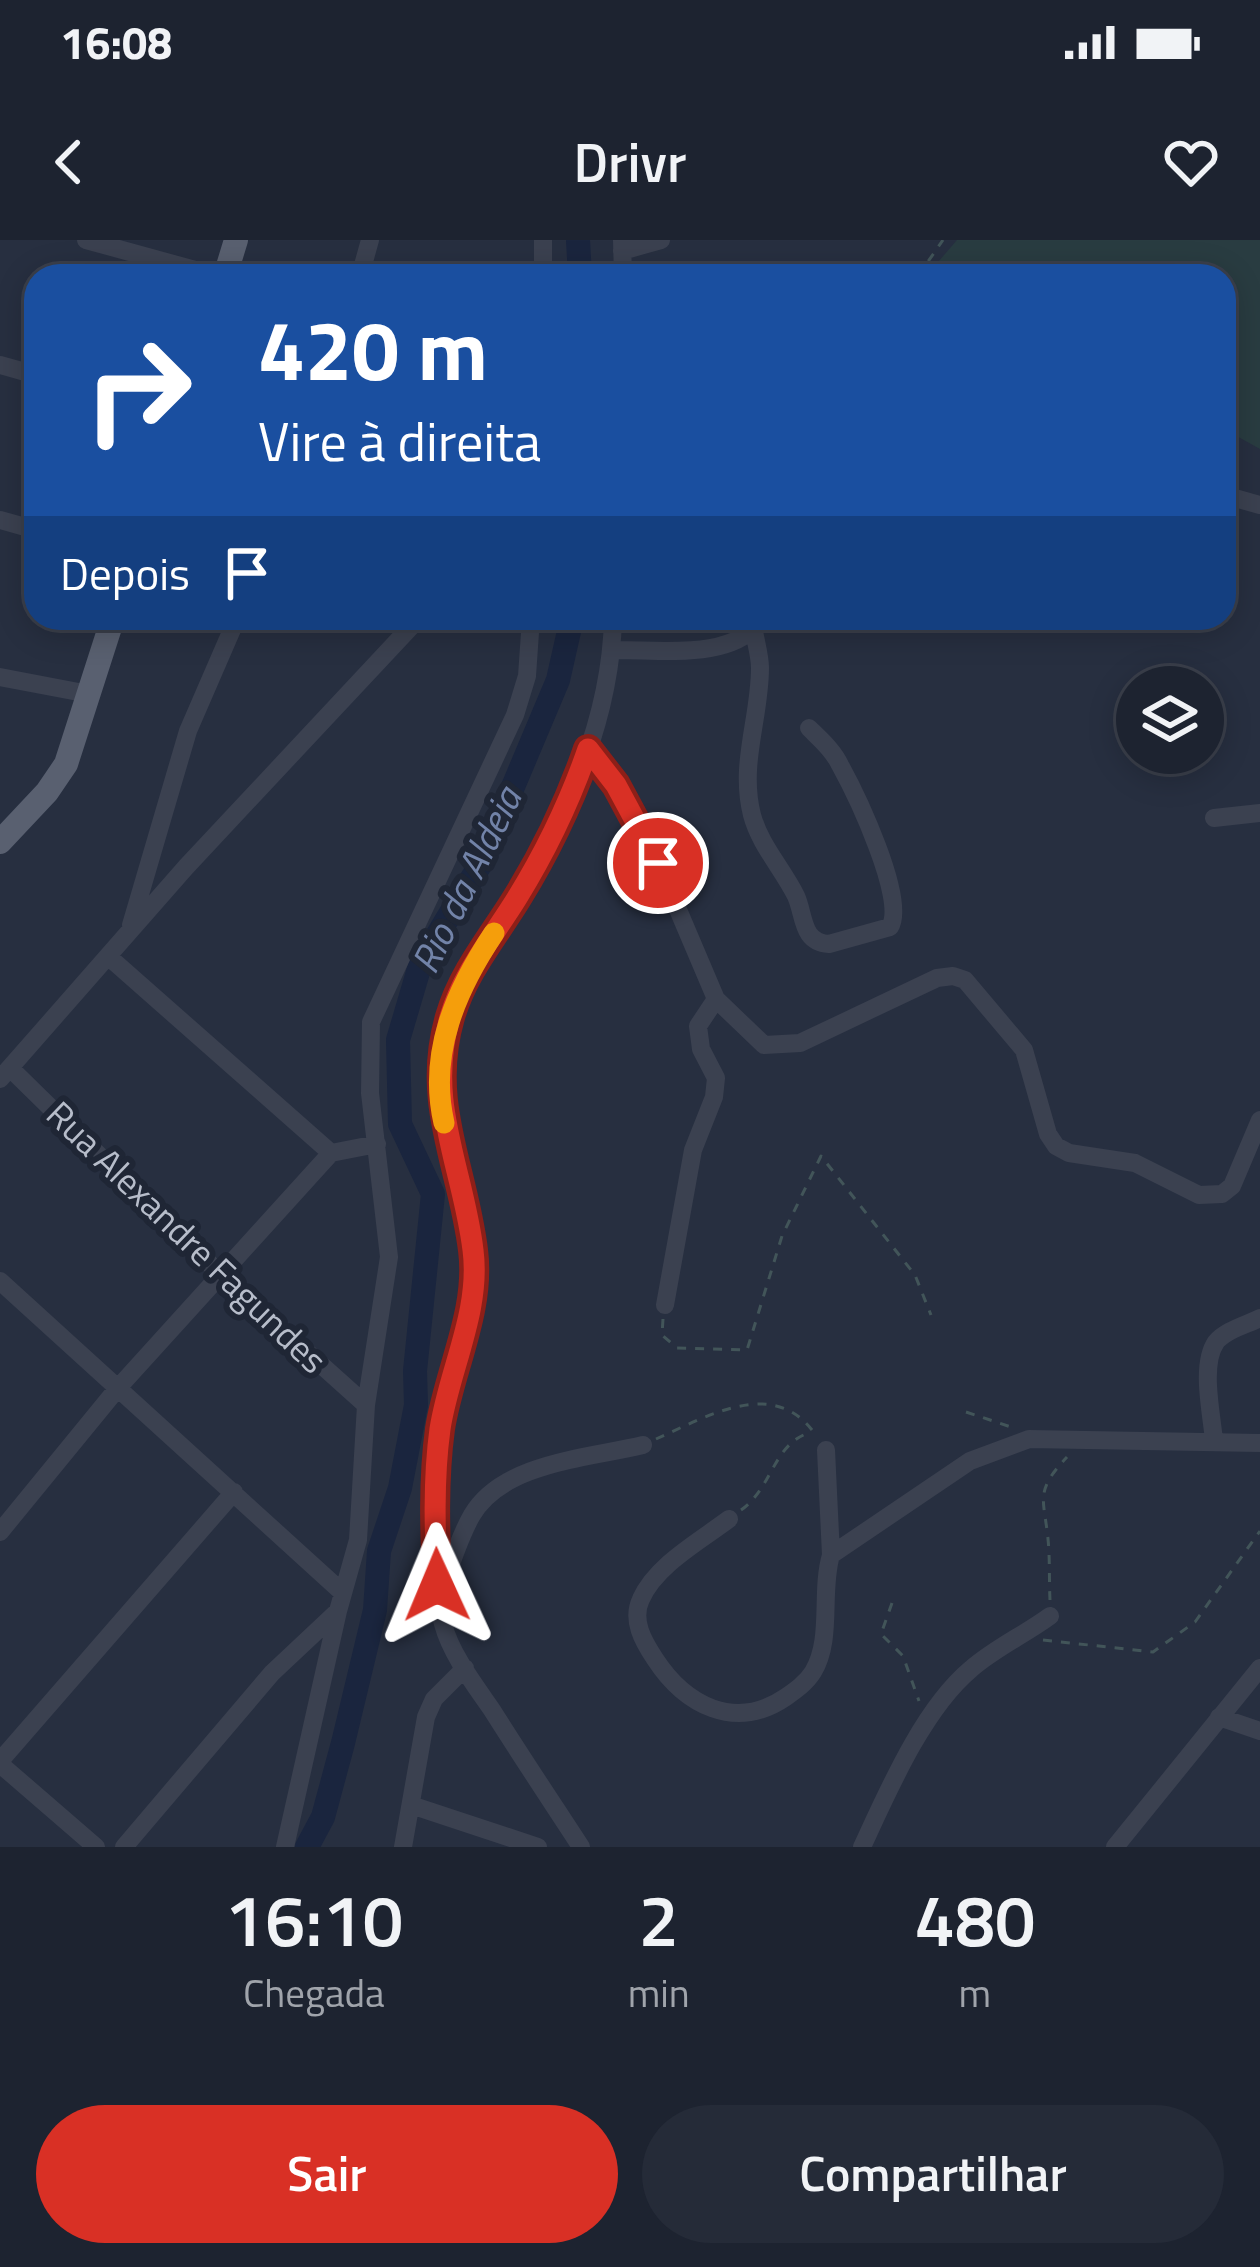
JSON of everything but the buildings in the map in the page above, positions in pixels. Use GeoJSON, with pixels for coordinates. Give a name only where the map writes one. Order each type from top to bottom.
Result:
{"type":"FeatureCollection","features":[{"type":"Feature","properties":{"kind":"main road"},"geometry":{"type":"LineString","coordinates":[[0,842],[57,780],[109,630]]}},
{"type":"Feature","properties":{"kind":"street"},"geometry":{"type":"LineString","coordinates":[[86,240],[176,264]]}},
{"type":"Feature","properties":{"kind":"street"},"geometry":{"type":"LineString","coordinates":[[622,245],[661,240]]}},
{"type":"Feature","properties":{"kind":"street"},"geometry":{"type":"LineString","coordinates":[[129,931],[188,731],[232,630]]}},
{"type":"Feature","properties":{"kind":"street"},"geometry":{"type":"LineString","coordinates":[[5,1073],[186,867],[407,630]]}},
{"type":"Feature","properties":{"kind":"street"},"geometry":{"type":"LineString","coordinates":[[285,1847],[358,1540],[366,1406],[390,1245],[368,1070],[370,1022],[515,716],[527,676],[530,630]]}},
{"type":"Feature","properties":{"kind":"street"},"geometry":{"type":"LineString","coordinates":[[581,1847],[466,1668],[443,1624],[438,1599],[437,1455],[474,1278],[473,1249],[442,1113],[439,1078],[457,996],[556,827],[588,749],[613,650],[613,630]]}},
{"type":"Feature","properties":{"kind":"street"},"geometry":{"type":"LineString","coordinates":[[613,650],[710,647],[733,643],[751,630]]}},
{"type":"Feature","properties":{"kind":"street"},"geometry":{"type":"LineString","coordinates":[[758,630],[760,666],[746,775],[752,817],[796,897],[807,933],[818,943],[829,944],[890,927],[896,913],[890,883],[839,762],[809,728]]}},
{"type":"Feature","properties":{"kind":"street"},"geometry":{"type":"LineString","coordinates":[[0,676],[89,694]]}},
{"type":"Feature","properties":{"kind":"street"},"geometry":{"type":"LineString","coordinates":[[588,749],[648,839],[716,999],[764,1045],[800,1043],[937,978],[952,976],[965,980],[1024,1050],[1048,1134],[1069,1153],[1135,1163],[1199,1195],[1222,1194],[1232,1186],[1260,1120]]}},
{"type":"Feature","properties":{"kind":"street"},"geometry":{"type":"LineString","coordinates":[[1214,818],[1260,813]]}},
{"type":"Feature","properties":{"kind":"street"},"geometry":{"type":"LineString","coordinates":[[155,847],[186,867]]}},
{"type":"Feature","properties":{"kind":"street"},"geometry":{"type":"LineString","coordinates":[[110,958],[331,1153]]}},
{"type":"Feature","properties":{"kind":"street"},"geometry":{"type":"LineString","coordinates":[[665,1305],[693,1150],[714,1097],[716,1078],[701,1049],[698,1026],[716,999]]}},
{"type":"Feature","properties":{"kind":"street","name":"Rua Alexandre Fagundes"},"geometry":{"type":"LineString","coordinates":[[5,1073],[366,1406]]}},
{"type":"Feature","properties":{"kind":"street"},"geometry":{"type":"LineString","coordinates":[[0,1532],[117,1389],[331,1153],[376,1144]]}},
{"type":"Feature","properties":{"kind":"street"},"geometry":{"type":"LineString","coordinates":[[2,1288],[234,1492],[340,1602]]}},
{"type":"Feature","properties":{"kind":"street"},"geometry":{"type":"LineString","coordinates":[[1214,1442],[1211,1353],[1226,1334],[1260,1318]]}},
{"type":"Feature","properties":{"kind":"street"},"geometry":{"type":"LineString","coordinates":[[831,1555],[970,1461],[1029,1439],[1260,1443]]}},
{"type":"Feature","properties":{"kind":"street"},"geometry":{"type":"LineString","coordinates":[[438,1599],[470,1518],[499,1488],[550,1467],[644,1445]]}},
{"type":"Feature","properties":{"kind":"street"},"geometry":{"type":"LineString","coordinates":[[729,1519],[652,1583],[639,1601],[638,1613],[644,1642],[671,1682],[696,1703],[734,1714],[768,1708],[812,1674],[821,1653],[831,1555],[826,1450]]}},
{"type":"Feature","properties":{"kind":"street"},"geometry":{"type":"LineString","coordinates":[[96,1847],[0,1762],[234,1492]]}},
{"type":"Feature","properties":{"kind":"street"},"geometry":{"type":"LineString","coordinates":[[124,1847],[272,1673],[340,1602]]}},
{"type":"Feature","properties":{"kind":"street"},"geometry":{"type":"LineString","coordinates":[[862,1847],[925,1727],[959,1680],[1050,1616]]}},
{"type":"Feature","properties":{"kind":"street"},"geometry":{"type":"LineString","coordinates":[[404,1847],[427,1718],[434,1699],[466,1668]]}},
{"type":"Feature","properties":{"kind":"street"},"geometry":{"type":"LineString","coordinates":[[1115,1847],[1260,1668]]}},
{"type":"Feature","properties":{"kind":"street"},"geometry":{"type":"LineString","coordinates":[[1220,1717],[1260,1731]]}},
{"type":"Feature","properties":{"kind":"street"},"geometry":{"type":"LineString","coordinates":[[411,1805],[538,1847]]}},
{"type":"Feature","properties":{"kind":"path"},"geometry":{"type":"LineString","coordinates":[[665,1305],[662,1335],[677,1348],[747,1350],[782,1236],[821,1156],[916,1275],[931,1315]]}},
{"type":"Feature","properties":{"kind":"path"},"geometry":{"type":"LineString","coordinates":[[644,1445],[718,1412],[777,1404],[803,1416],[826,1450]]}},
{"type":"Feature","properties":{"kind":"path"},"geometry":{"type":"LineString","coordinates":[[966,1412],[1050,1439]]}},
{"type":"Feature","properties":{"kind":"path"},"geometry":{"type":"LineString","coordinates":[[729,1519],[761,1492],[787,1442],[814,1431]]}},
{"type":"Feature","properties":{"kind":"path"},"geometry":{"type":"LineString","coordinates":[[1050,1616],[1048,1535],[1040,1504],[1053,1472],[1081,1443]]}},
{"type":"Feature","properties":{"kind":"path"},"geometry":{"type":"LineString","coordinates":[[1009,1643],[1035,1639],[1153,1652],[1195,1622],[1260,1531]]}},
{"type":"Feature","properties":{"kind":"path"},"geometry":{"type":"LineString","coordinates":[[892,1603],[881,1634],[902,1656],[925,1727]]}},
{"type":"Feature","properties":{"kind":"green space"},"geometry":{"type":"Polygon","coordinates":[[[957,240],[1260,240],[1260,449],[1236,436],[1236,264],[936,264],[957,240]]]}},
{"type":"Feature","properties":{"kind":"waterway","name":"Rio da Aldeia"},"geometry":{"type":"LineString","coordinates":[[578,240],[579,264]]}},
{"type":"Feature","properties":{"kind":"waterway","name":"Rio da Aldeia"},"geometry":{"type":"LineString","coordinates":[[307,1847],[323,1817],[343,1743],[375,1610],[379,1551],[400,1488],[416,1405],[415,1371],[433,1194],[400,1124],[398,1040],[421,962],[480,865],[558,680],[569,630]]}},
{"type":"Feature","properties":{"kind":"slow traffic"},"geometry":{"type":"LineString","coordinates":[[444,1123],[439,1078],[443,1043],[457,996],[494,933]]}},
{"type":"Feature","properties":{"kind":"route"},"geometry":{"type":"LineString","coordinates":[[437,1585],[437,1455],[474,1278],[473,1249],[442,1113],[439,1078],[451,1014],[470,970],[556,827],[588,749],[616,785],[658,863]]}}]}
